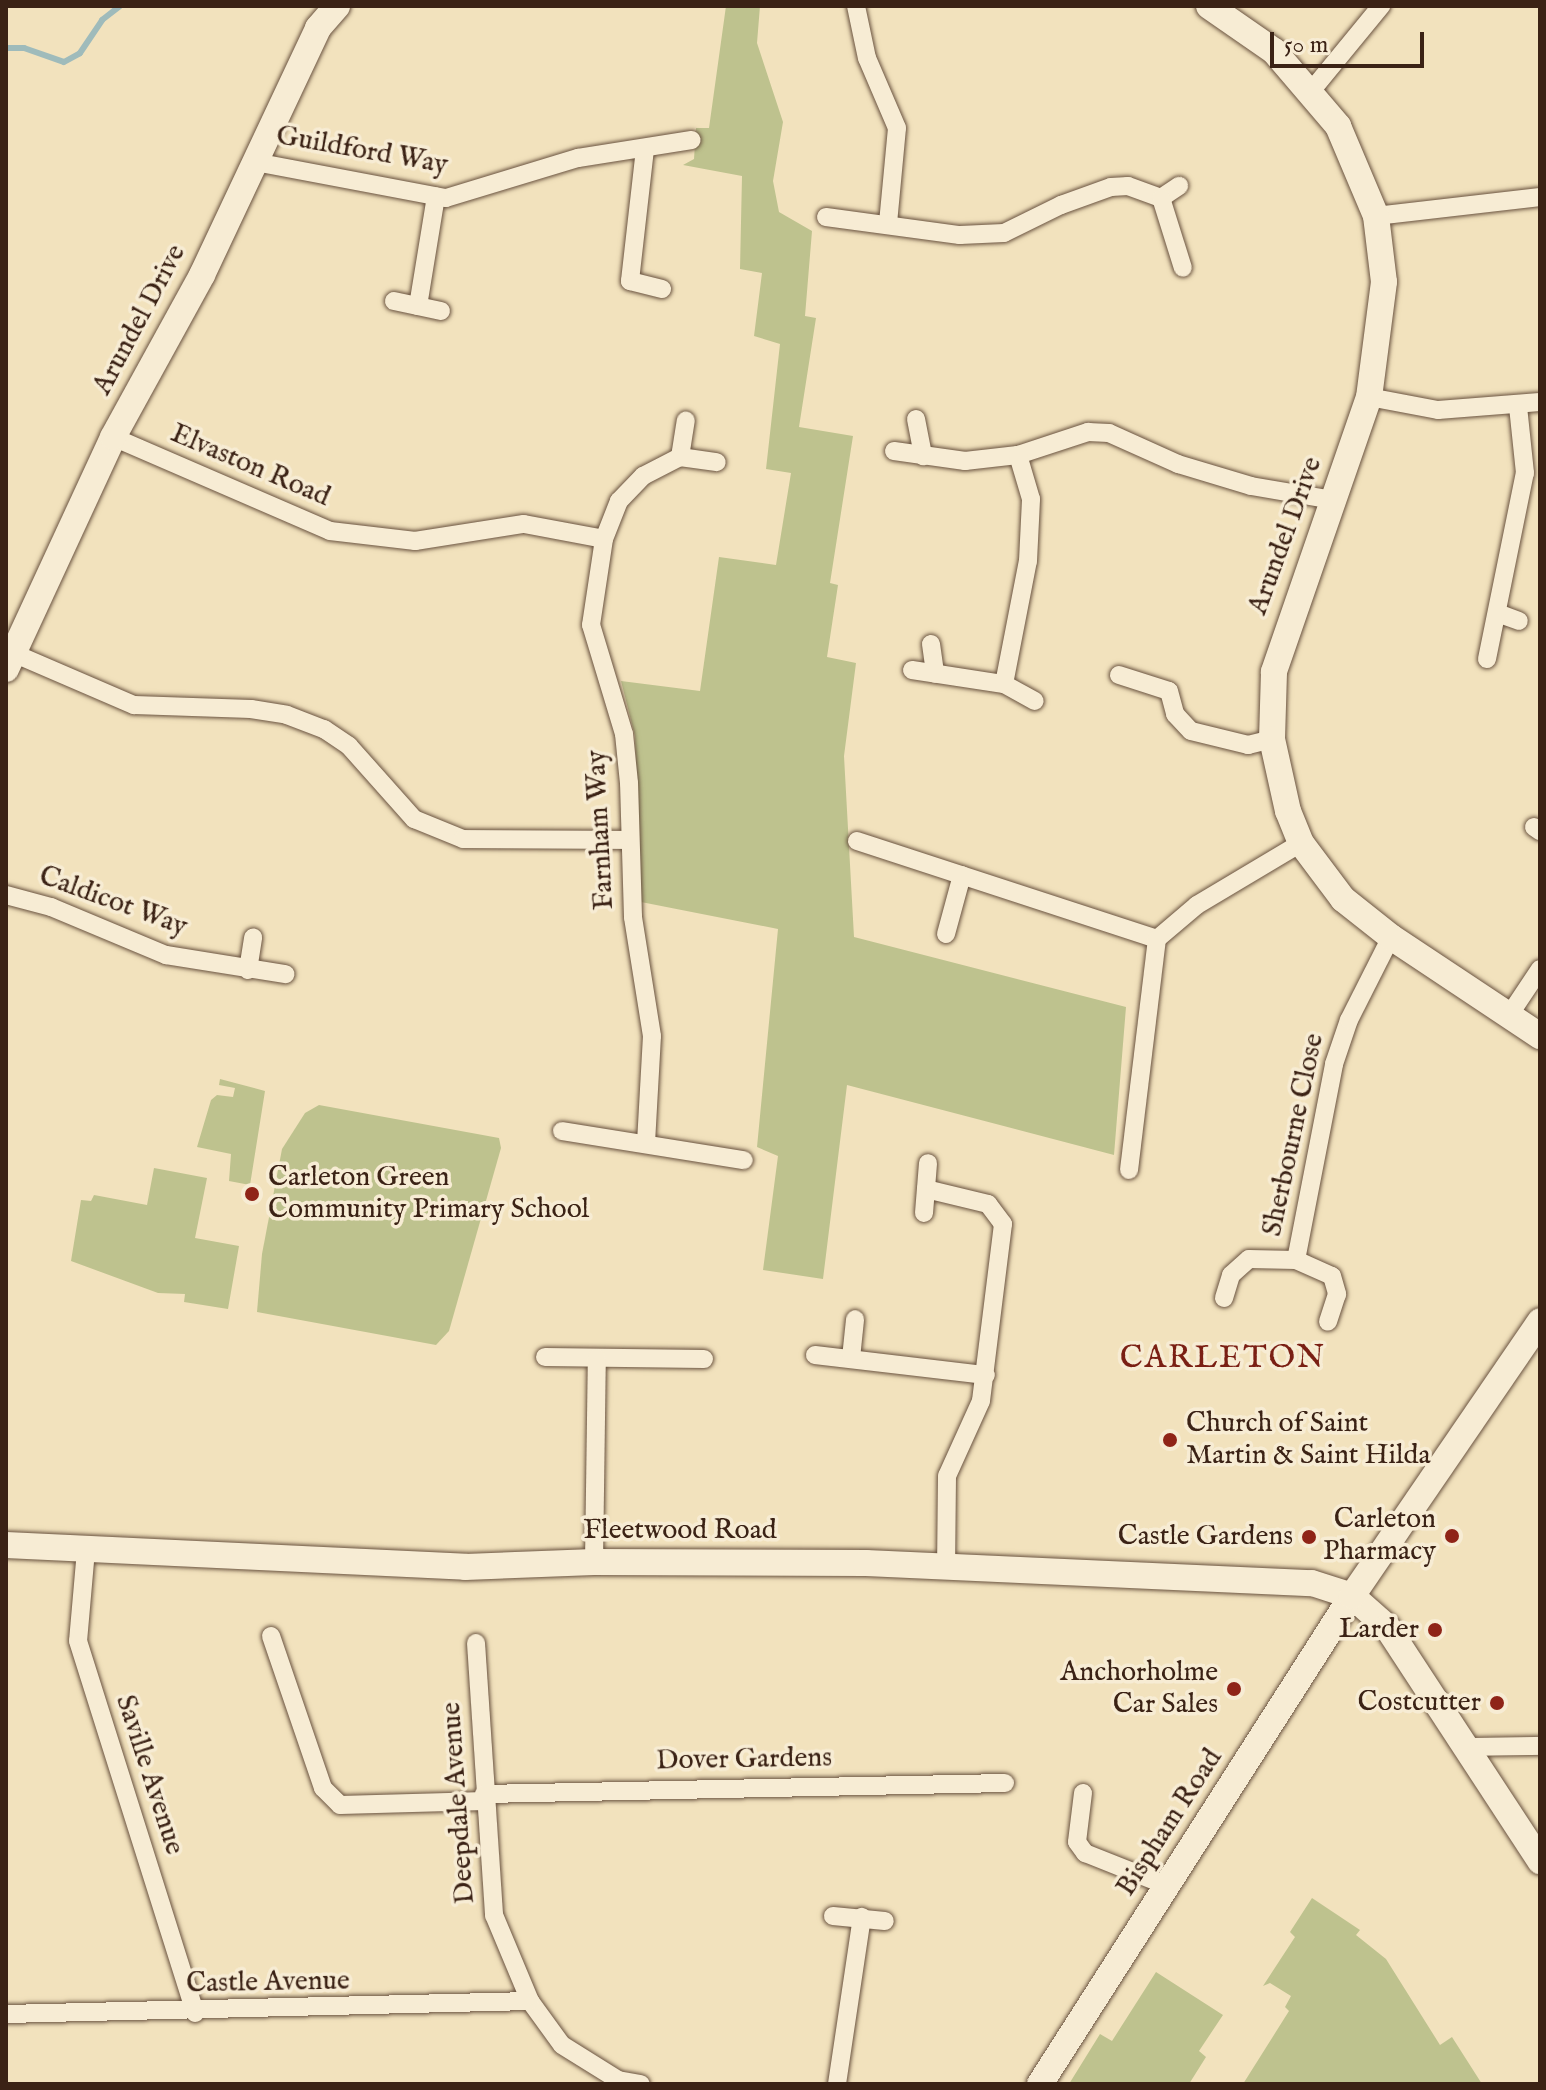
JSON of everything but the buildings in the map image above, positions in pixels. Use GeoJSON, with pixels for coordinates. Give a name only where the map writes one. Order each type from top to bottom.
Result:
{"type":"FeatureCollection","features":[{"type":"Feature","properties":{"kind":"street","name":"Arundel Drive"},"geometry":{"type":"LineString","coordinates":[[10,661],[113,437],[202,275],[318,28],[337,6]]}},
{"type":"Feature","properties":{"kind":"street"},"geometry":{"type":"LineString","coordinates":[[856,6],[867,58],[897,128],[888,223]]}},
{"type":"Feature","properties":{"kind":"street","name":"Arundel Drive"},"geometry":{"type":"LineString","coordinates":[[1209,6],[1274,51],[1312,90],[1338,126],[1376,216],[1384,282],[1369,397],[1274,672],[1272,739],[1277,776],[1301,843],[1343,899],[1391,937],[1540,1036]]}},
{"type":"Feature","properties":{"kind":"street"},"geometry":{"type":"LineString","coordinates":[[1312,90],[1381,6]]}},
{"type":"Feature","properties":{"kind":"street","name":"Guildford Way"},"geometry":{"type":"LineString","coordinates":[[255,162],[436,196],[462,195],[578,158],[692,140]]}},
{"type":"Feature","properties":{"kind":"street"},"geometry":{"type":"LineString","coordinates":[[645,149],[630,281],[662,289]]}},
{"type":"Feature","properties":{"kind":"street"},"geometry":{"type":"LineString","coordinates":[[826,217],[960,235],[1004,233],[1111,187],[1128,186],[1161,198]]}},
{"type":"Feature","properties":{"kind":"street"},"geometry":{"type":"LineString","coordinates":[[1161,198],[1179,186]]}},
{"type":"Feature","properties":{"kind":"street"},"geometry":{"type":"LineString","coordinates":[[418,306],[436,196]]}},
{"type":"Feature","properties":{"kind":"street"},"geometry":{"type":"LineString","coordinates":[[1376,216],[1540,197]]}},
{"type":"Feature","properties":{"kind":"street"},"geometry":{"type":"LineString","coordinates":[[1161,198],[1183,268]]}},
{"type":"Feature","properties":{"kind":"street"},"geometry":{"type":"LineString","coordinates":[[394,301],[441,311]]}},
{"type":"Feature","properties":{"kind":"street"},"geometry":{"type":"LineString","coordinates":[[1369,397],[1438,410],[1540,402]]}},
{"type":"Feature","properties":{"kind":"street"},"geometry":{"type":"LineString","coordinates":[[1487,659],[1500,614],[1525,473],[1518,406]]}},
{"type":"Feature","properties":{"kind":"street"},"geometry":{"type":"LineString","coordinates":[[916,419],[923,456]]}},
{"type":"Feature","properties":{"kind":"street"},"geometry":{"type":"LineString","coordinates":[[686,420],[680,457],[717,462]]}},
{"type":"Feature","properties":{"kind":"street"},"geometry":{"type":"LineString","coordinates":[[894,451],[965,461],[1018,455],[1088,432],[1109,433],[1178,464],[1251,486],[1334,500]]}},
{"type":"Feature","properties":{"kind":"street","name":"Elvaston Road"},"geometry":{"type":"LineString","coordinates":[[113,437],[330,531],[415,541],[524,524],[604,539]]}},
{"type":"Feature","properties":{"kind":"street"},"geometry":{"type":"LineString","coordinates":[[1004,684],[1028,561],[1031,499],[1018,455]]}},
{"type":"Feature","properties":{"kind":"street","name":"Farnham Way"},"geometry":{"type":"LineString","coordinates":[[646,1143],[652,1036],[637,962],[624,734],[591,625],[604,539],[619,501],[643,476],[680,457]]}},
{"type":"Feature","properties":{"kind":"street"},"geometry":{"type":"LineString","coordinates":[[1500,614],[1519,621]]}},
{"type":"Feature","properties":{"kind":"street"},"geometry":{"type":"LineString","coordinates":[[931,644],[935,674]]}},
{"type":"Feature","properties":{"kind":"street"},"geometry":{"type":"LineString","coordinates":[[10,661],[134,705],[251,709],[287,715],[324,729],[349,746],[414,819],[463,839],[629,840]]}},
{"type":"Feature","properties":{"kind":"street"},"geometry":{"type":"LineString","coordinates":[[912,670],[1004,684],[1035,701]]}},
{"type":"Feature","properties":{"kind":"street"},"geometry":{"type":"LineString","coordinates":[[1119,675],[1169,691],[1175,714],[1191,731],[1248,745],[1272,739]]}},
{"type":"Feature","properties":{"kind":"street"},"geometry":{"type":"LineString","coordinates":[[857,841],[1157,939]]}},
{"type":"Feature","properties":{"kind":"street"},"geometry":{"type":"LineString","coordinates":[[1129,1170],[1157,939],[1197,905],[1301,843]]}},
{"type":"Feature","properties":{"kind":"street"},"geometry":{"type":"LineString","coordinates":[[946,934],[962,875]]}},
{"type":"Feature","properties":{"kind":"street","name":"Caldicot Way"},"geometry":{"type":"LineString","coordinates":[[6,895],[51,907],[166,955],[285,974]]}},
{"type":"Feature","properties":{"kind":"street"},"geometry":{"type":"LineString","coordinates":[[248,970],[253,937]]}},
{"type":"Feature","properties":{"kind":"street","name":"Sherbourne Close"},"geometry":{"type":"LineString","coordinates":[[1296,1260],[1334,1064],[1349,1020],[1391,937]]}},
{"type":"Feature","properties":{"kind":"street"},"geometry":{"type":"LineString","coordinates":[[1510,1014],[1540,969]]}},
{"type":"Feature","properties":{"kind":"street"},"geometry":{"type":"LineString","coordinates":[[562,1131],[744,1160]]}},
{"type":"Feature","properties":{"kind":"street"},"geometry":{"type":"LineString","coordinates":[[924,1213],[928,1163]]}},
{"type":"Feature","properties":{"kind":"street"},"geometry":{"type":"LineString","coordinates":[[926,1189],[977,1200],[1000,1213],[1003,1236],[981,1401],[947,1476],[946,1568]]}},
{"type":"Feature","properties":{"kind":"street"},"geometry":{"type":"LineString","coordinates":[[1224,1298],[1231,1275],[1249,1259],[1296,1260],[1332,1276],[1337,1294],[1328,1322]]}},
{"type":"Feature","properties":{"kind":"street"},"geometry":{"type":"LineString","coordinates":[[851,1358],[855,1319]]}},
{"type":"Feature","properties":{"kind":"street","name":"Bispham Road"},"geometry":{"type":"LineString","coordinates":[[1040,2084],[1352,1596],[1540,1321]]}},
{"type":"Feature","properties":{"kind":"street"},"geometry":{"type":"LineString","coordinates":[[815,1355],[986,1375]]}},
{"type":"Feature","properties":{"kind":"street"},"geometry":{"type":"LineString","coordinates":[[545,1357],[704,1359]]}},
{"type":"Feature","properties":{"kind":"street"},"geometry":{"type":"LineString","coordinates":[[594,1562],[597,1358]]}},
{"type":"Feature","properties":{"kind":"street","name":"Fleetwood Road"},"geometry":{"type":"LineString","coordinates":[[6,1545],[465,1567],[594,1562],[946,1568],[1287,1579],[1352,1596]]}},
{"type":"Feature","properties":{"kind":"street","name":"Saville Avenue"},"geometry":{"type":"LineString","coordinates":[[86,1550],[78,1641],[195,2013]]}},
{"type":"Feature","properties":{"kind":"street"},"geometry":{"type":"LineString","coordinates":[[1352,1596],[1393,1634],[1540,1861]]}},
{"type":"Feature","properties":{"kind":"street","name":"Dover Gardens"},"geometry":{"type":"LineString","coordinates":[[271,1636],[323,1788],[340,1805],[485,1797],[1005,1783]]}},
{"type":"Feature","properties":{"kind":"street","name":"Deepdale Avenue"},"geometry":{"type":"LineString","coordinates":[[476,1643],[494,1915],[530,2001],[562,2045],[618,2080],[641,2084]]}},
{"type":"Feature","properties":{"kind":"street"},"geometry":{"type":"LineString","coordinates":[[1466,1747],[1540,1746]]}},
{"type":"Feature","properties":{"kind":"street"},"geometry":{"type":"LineString","coordinates":[[1083,1793],[1077,1842],[1085,1853],[1168,1886]]}},
{"type":"Feature","properties":{"kind":"street"},"geometry":{"type":"LineString","coordinates":[[833,1916],[885,1921]]}},
{"type":"Feature","properties":{"kind":"street"},"geometry":{"type":"LineString","coordinates":[[837,2084],[862,1917]]}},
{"type":"Feature","properties":{"kind":"street","name":"Castle Avenue"},"geometry":{"type":"LineString","coordinates":[[6,2014],[195,2013],[530,2001]]}},
{"type":"Feature","properties":{"kind":"green space"},"geometry":{"type":"Polygon","coordinates":[[[726,6],[760,6],[757,43],[783,122],[773,181],[779,212],[812,231],[805,316],[816,318],[799,427],[853,436],[830,583],[838,585],[827,657],[856,663],[844,756],[854,937],[1126,1007],[1114,1155],[847,1085],[823,1279],[763,1270],[778,1156],[757,1147],[778,929],[641,902],[635,736],[621,681],[700,691],[719,557],[776,565],[791,473],[766,469],[780,344],[754,336],[762,273],[740,269],[742,176],[683,165],[694,159],[696,128],[709,128],[726,6]]]}},
{"type":"Feature","properties":{"kind":"green space"},"geometry":{"type":"Polygon","coordinates":[[[220,1079],[265,1091],[250,1185],[229,1181],[231,1154],[197,1147],[211,1100],[217,1095],[233,1097],[235,1088],[219,1085],[220,1079]]]}},
{"type":"Feature","properties":{"kind":"green space"},"geometry":{"type":"Polygon","coordinates":[[[319,1105],[499,1138],[501,1148],[449,1331],[436,1345],[257,1312],[262,1254],[282,1149],[305,1113],[319,1105]]]}},
{"type":"Feature","properties":{"kind":"green space"},"geometry":{"type":"Polygon","coordinates":[[[154,1168],[207,1178],[195,1238],[239,1246],[228,1309],[184,1302],[185,1294],[158,1293],[71,1261],[81,1200],[91,1201],[94,1195],[147,1205],[154,1168]]]}},
{"type":"Feature","properties":{"kind":"green space"},"geometry":{"type":"Polygon","coordinates":[[[1312,1898],[1360,1930],[1356,1935],[1386,1959],[1440,2045],[1452,2037],[1482,2084],[1243,2084],[1289,2011],[1285,2007],[1291,1996],[1270,1983],[1263,1986],[1295,1937],[1290,1932],[1312,1898]]]}},
{"type":"Feature","properties":{"kind":"green space"},"geometry":{"type":"Polygon","coordinates":[[[1156,1972],[1223,2015],[1199,2051],[1206,2057],[1189,2084],[1069,2084],[1100,2034],[1112,2041],[1156,1972]]]}},
{"type":"Feature","properties":{"kind":"waterway"},"geometry":{"type":"LineString","coordinates":[[6,48],[24,48],[64,62],[80,53],[102,20],[120,6]]}},
{"type":"Feature","properties":{"kind":"place","name":"Carleton Green Community Primary School"},"geometry":{"type":"Point","coordinates":[252,1194]}},
{"type":"Feature","properties":{"kind":"place","name":"Church of Saint Martin & Saint Hilda"},"geometry":{"type":"Point","coordinates":[1170,1440]}},
{"type":"Feature","properties":{"kind":"place","name":"Carleton Pharmacy"},"geometry":{"type":"Point","coordinates":[1452,1536]}},
{"type":"Feature","properties":{"kind":"place","name":"Castle Gardens"},"geometry":{"type":"Point","coordinates":[1309,1537]}},
{"type":"Feature","properties":{"kind":"place","name":"Larder"},"geometry":{"type":"Point","coordinates":[1435,1630]}},
{"type":"Feature","properties":{"kind":"place","name":"Anchorholme Car Sales"},"geometry":{"type":"Point","coordinates":[1234,1689]}},
{"type":"Feature","properties":{"kind":"place","name":"Costcutter"},"geometry":{"type":"Point","coordinates":[1497,1703]}},
{"type":"Feature","properties":{"kind":"district","name":"CARLETON"},"geometry":{"type":"Point","coordinates":[1223,1359]}}]}
